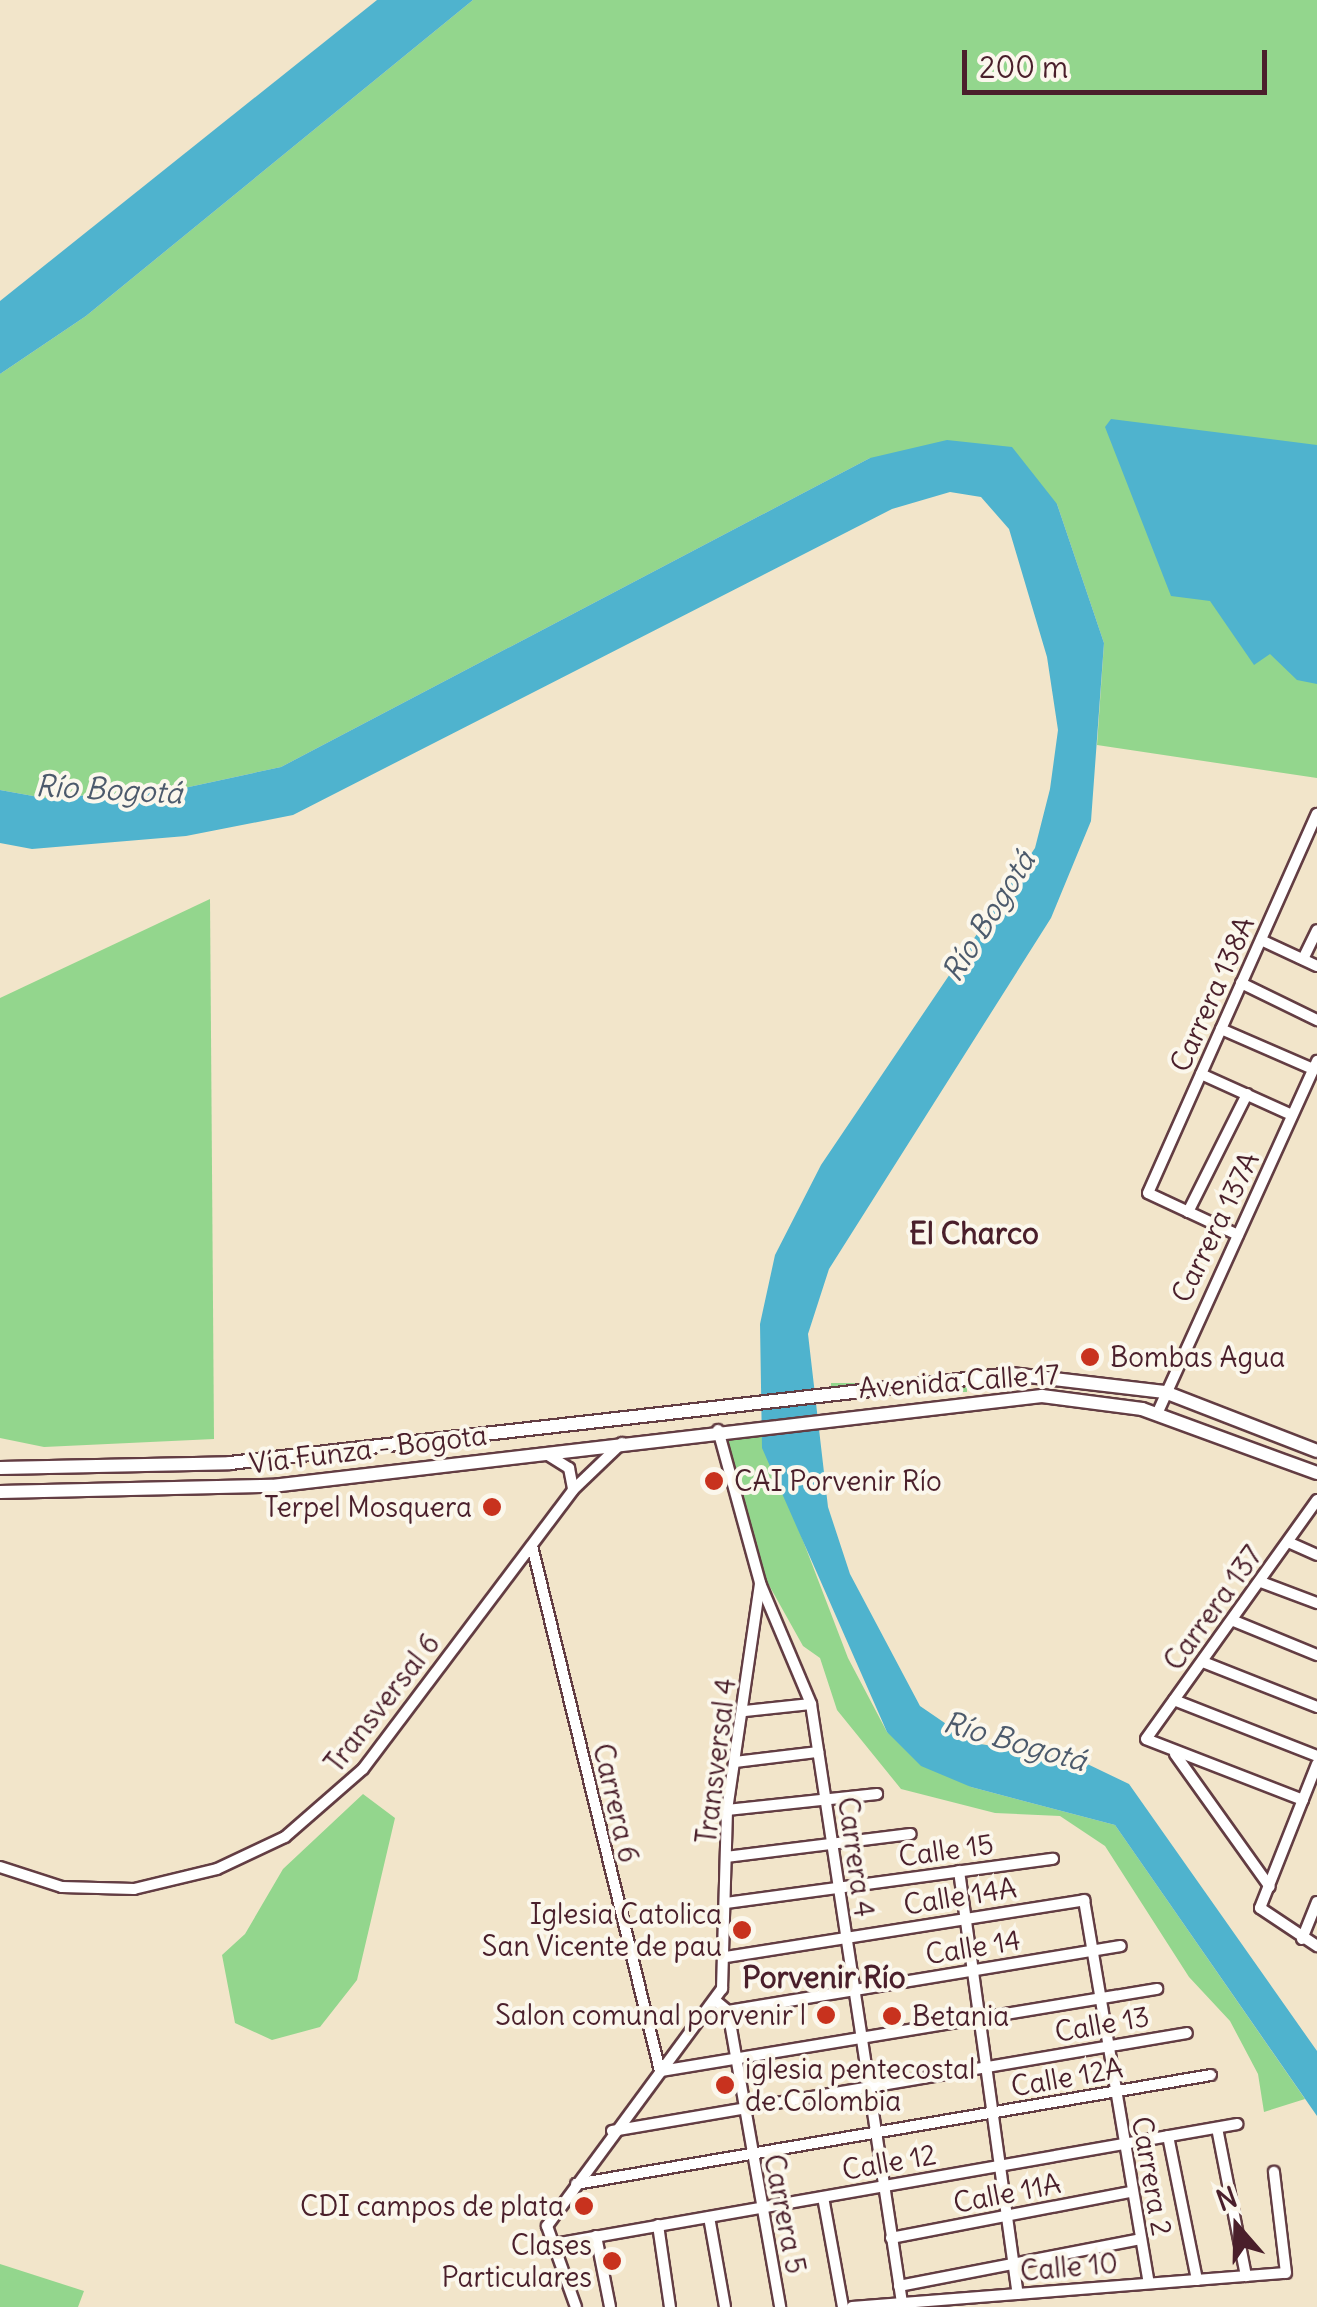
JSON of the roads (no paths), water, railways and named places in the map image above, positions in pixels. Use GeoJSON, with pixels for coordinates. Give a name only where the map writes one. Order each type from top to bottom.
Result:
{"type":"FeatureCollection","features":[{"type":"Feature","properties":{"kind":"main road","name":"Avenida Calle 17"},"geometry":{"type":"LineString","coordinates":[[0,1468],[271,1459],[987,1375],[1165,1392],[1317,1451]]}},
{"type":"Feature","properties":{"kind":"main road"},"geometry":{"type":"LineString","coordinates":[[987,1375],[988,1399]]}},
{"type":"Feature","properties":{"kind":"main road","name":"Avenida Calle 17"},"geometry":{"type":"LineString","coordinates":[[739,1428],[988,1399],[1082,1398],[1158,1414],[1317,1473]]}},
{"type":"Feature","properties":{"kind":"main road","name":"Vía Funza - Bogota"},"geometry":{"type":"LineString","coordinates":[[0,1492],[272,1486],[739,1428]]}},
{"type":"Feature","properties":{"kind":"main road"},"geometry":{"type":"LineString","coordinates":[[271,1459],[272,1486]]}},
{"type":"Feature","properties":{"kind":"street","name":"Carrera 138A"},"geometry":{"type":"LineString","coordinates":[[1188,1212],[1148,1193],[1317,814]]}},
{"type":"Feature","properties":{"kind":"street"},"geometry":{"type":"LineString","coordinates":[[1304,960],[1317,930]]}},
{"type":"Feature","properties":{"kind":"street"},"geometry":{"type":"LineString","coordinates":[[1261,940],[1317,966]]}},
{"type":"Feature","properties":{"kind":"street"},"geometry":{"type":"LineString","coordinates":[[1241,984],[1317,1020]]}},
{"type":"Feature","properties":{"kind":"street"},"geometry":{"type":"LineString","coordinates":[[1221,1030],[1315,1065]]}},
{"type":"Feature","properties":{"kind":"street","name":"Carrera 137A"},"geometry":{"type":"LineString","coordinates":[[1158,1414],[1315,1065]]}},
{"type":"Feature","properties":{"kind":"street"},"geometry":{"type":"LineString","coordinates":[[1201,1074],[1292,1115]]}},
{"type":"Feature","properties":{"kind":"street"},"geometry":{"type":"LineString","coordinates":[[1238,1235],[1188,1212],[1247,1094]]}},
{"type":"Feature","properties":{"kind":"street","name":"Carrera 4"},"geometry":{"type":"LineString","coordinates":[[718,1430],[760,1582],[811,1704],[902,2303]]}},
{"type":"Feature","properties":{"kind":"street","name":"Transversal 6"},"geometry":{"type":"LineString","coordinates":[[0,1867],[62,1887],[134,1888],[217,1869],[286,1837],[363,1769],[573,1490],[622,1442]]}},
{"type":"Feature","properties":{"kind":"street"},"geometry":{"type":"LineString","coordinates":[[542,1454],[564,1462],[573,1490]]}},
{"type":"Feature","properties":{"kind":"street","name":"Carrera 137"},"geometry":{"type":"LineString","coordinates":[[1174,1753],[1146,1740],[1317,1500]]}},
{"type":"Feature","properties":{"kind":"street"},"geometry":{"type":"LineString","coordinates":[[1288,1542],[1317,1555]]}},
{"type":"Feature","properties":{"kind":"street","name":"Carrera 6"},"geometry":{"type":"LineString","coordinates":[[532,1546],[660,2071]]}},
{"type":"Feature","properties":{"kind":"street","name":"Transversal 4"},"geometry":{"type":"LineString","coordinates":[[548,2245],[547,2226],[612,2131],[716,2001],[726,1957],[726,1810],[744,1711],[760,1582]]}},
{"type":"Feature","properties":{"kind":"street"},"geometry":{"type":"LineString","coordinates":[[1261,1582],[1317,1603]]}},
{"type":"Feature","properties":{"kind":"street"},"geometry":{"type":"LineString","coordinates":[[1234,1621],[1317,1655]]}},
{"type":"Feature","properties":{"kind":"street"},"geometry":{"type":"LineString","coordinates":[[1202,1662],[1317,1706]]}},
{"type":"Feature","properties":{"kind":"street"},"geometry":{"type":"LineString","coordinates":[[1174,1700],[1317,1760],[1313,1789],[1303,1800],[1260,1908],[1317,1946]]}},
{"type":"Feature","properties":{"kind":"street"},"geometry":{"type":"LineString","coordinates":[[744,1711],[811,1704]]}},
{"type":"Feature","properties":{"kind":"street"},"geometry":{"type":"LineString","coordinates":[[735,1762],[818,1752]]}},
{"type":"Feature","properties":{"kind":"street"},"geometry":{"type":"LineString","coordinates":[[1174,1753],[1303,1800]]}},
{"type":"Feature","properties":{"kind":"street"},"geometry":{"type":"LineString","coordinates":[[1174,1753],[1270,1886]]}},
{"type":"Feature","properties":{"kind":"street"},"geometry":{"type":"LineString","coordinates":[[726,1810],[877,1794]]}},
{"type":"Feature","properties":{"kind":"street"},"geometry":{"type":"LineString","coordinates":[[726,1857],[911,1834]]}},
{"type":"Feature","properties":{"kind":"street","name":"Calle 15"},"geometry":{"type":"LineString","coordinates":[[726,1903],[1053,1858]]}},
{"type":"Feature","properties":{"kind":"street"},"geometry":{"type":"LineString","coordinates":[[959,1872],[1018,2294]]}},
{"type":"Feature","properties":{"kind":"street","name":"Calle 14A"},"geometry":{"type":"LineString","coordinates":[[726,1957],[1084,1900]]}},
{"type":"Feature","properties":{"kind":"street","name":"Carrera 2"},"geometry":{"type":"LineString","coordinates":[[1084,1900],[1122,2144],[1149,2283]]}},
{"type":"Feature","properties":{"kind":"street"},"geometry":{"type":"LineString","coordinates":[[1302,1939],[1317,1902]]}},
{"type":"Feature","properties":{"kind":"street","name":"Calle 14"},"geometry":{"type":"LineString","coordinates":[[728,2010],[1121,1946]]}},
{"type":"Feature","properties":{"kind":"street"},"geometry":{"type":"LineString","coordinates":[[660,2071],[860,2044],[1156,1989]]}},
{"type":"Feature","properties":{"kind":"street"},"geometry":{"type":"LineString","coordinates":[[716,2001],[728,2010]]}},
{"type":"Feature","properties":{"kind":"street","name":"Carrera 5"},"geometry":{"type":"LineString","coordinates":[[728,2010],[750,2154],[780,2307]]}},
{"type":"Feature","properties":{"kind":"street","name":"Calle 13"},"geometry":{"type":"LineString","coordinates":[[612,2131],[1186,2033]]}},
{"type":"Feature","properties":{"kind":"street","name":"Calle 12A"},"geometry":{"type":"LineString","coordinates":[[576,2184],[1211,2075]]}},
{"type":"Feature","properties":{"kind":"street","name":"Calle 12"},"geometry":{"type":"LineString","coordinates":[[548,2245],[1236,2124]]}},
{"type":"Feature","properties":{"kind":"street"},"geometry":{"type":"LineString","coordinates":[[1217,2128],[1246,2276]]}},
{"type":"Feature","properties":{"kind":"street"},"geometry":{"type":"LineString","coordinates":[[1168,2136],[1197,2280]]}},
{"type":"Feature","properties":{"kind":"street","name":"Calle 10"},"geometry":{"type":"LineString","coordinates":[[852,2307],[1290,2272],[1274,2172]]}},
{"type":"Feature","properties":{"kind":"street","name":"Calle 11A"},"geometry":{"type":"LineString","coordinates":[[891,2238],[1131,2192]]}},
{"type":"Feature","properties":{"kind":"street"},"geometry":{"type":"LineString","coordinates":[[823,2196],[843,2307]]}},
{"type":"Feature","properties":{"kind":"street"},"geometry":{"type":"LineString","coordinates":[[709,2217],[725,2307]]}},
{"type":"Feature","properties":{"kind":"street"},"geometry":{"type":"LineString","coordinates":[[658,2226],[670,2307]]}},
{"type":"Feature","properties":{"kind":"street"},"geometry":{"type":"LineString","coordinates":[[596,2236],[610,2307]]}},
{"type":"Feature","properties":{"kind":"street"},"geometry":{"type":"LineString","coordinates":[[899,2286],[1140,2239]]}},
{"type":"Feature","properties":{"kind":"street"},"geometry":{"type":"LineString","coordinates":[[548,2245],[576,2307]]}},
{"type":"Feature","properties":{"kind":"water"},"geometry":{"type":"Polygon","coordinates":[[[377,0],[473,0],[86,316],[0,374],[0,301],[377,0]]]}},
{"type":"Feature","properties":{"kind":"water"},"geometry":{"type":"Polygon","coordinates":[[[1111,419],[1317,445],[1317,684],[1297,680],[1270,654],[1254,665],[1210,601],[1171,596],[1105,427],[1111,419]]]}},
{"type":"Feature","properties":{"kind":"water"},"geometry":{"type":"Polygon","coordinates":[[[947,440],[1012,447],[1057,504],[1104,643],[1091,821],[1051,918],[829,1269],[808,1334],[828,1507],[850,1574],[920,1706],[974,1743],[1079,1760],[1129,1784],[1317,2051],[1317,2116],[1115,1825],[971,1787],[921,1766],[887,1732],[762,1448],[760,1324],[775,1255],[821,1165],[1035,848],[1050,789],[1058,730],[1047,657],[1009,529],[981,497],[950,492],[892,509],[293,815],[186,836],[32,849],[0,843],[0,790],[44,798],[175,790],[281,767],[870,458],[947,440]]]}},
{"type":"Feature","properties":{"kind":"place","name":"Bombas Agua"},"geometry":{"type":"Point","coordinates":[1090,1357]}},
{"type":"Feature","properties":{"kind":"place","name":"CAI Porvenir Río"},"geometry":{"type":"Point","coordinates":[714,1481]}},
{"type":"Feature","properties":{"kind":"place","name":"Terpel Mosquera"},"geometry":{"type":"Point","coordinates":[492,1507]}},
{"type":"Feature","properties":{"kind":"place","name":"Iglesia Catolica San Vicente de pau"},"geometry":{"type":"Point","coordinates":[742,1930]}},
{"type":"Feature","properties":{"kind":"place","name":"Salon comunal porvenir l"},"geometry":{"type":"Point","coordinates":[826,2015]}},
{"type":"Feature","properties":{"kind":"place","name":"Betania"},"geometry":{"type":"Point","coordinates":[892,2016]}},
{"type":"Feature","properties":{"kind":"place","name":"iglesia pentecostal de Colombia"},"geometry":{"type":"Point","coordinates":[725,2085]}},
{"type":"Feature","properties":{"kind":"place","name":"CDI campos de plata"},"geometry":{"type":"Point","coordinates":[584,2206]}},
{"type":"Feature","properties":{"kind":"place","name":"Clases Particulares"},"geometry":{"type":"Point","coordinates":[612,2261]}},
{"type":"Feature","properties":{"kind":"district","name":"El Charco"},"geometry":{"type":"Point","coordinates":[974,1233]}},
{"type":"Feature","properties":{"kind":"district","name":"Porvenir Río"},"geometry":{"type":"Point","coordinates":[824,1977]}},
{"type":"Feature","properties":{"kind":"water label","name":"Río Bogotá"},"geometry":{"type":"Point","coordinates":[109,789]}},
{"type":"Feature","properties":{"kind":"water label","name":"Río Bogotá"},"geometry":{"type":"Point","coordinates":[988,916]}},
{"type":"Feature","properties":{"kind":"water label","name":"Río Bogotá"},"geometry":{"type":"Point","coordinates":[1015,1741]}}]}
